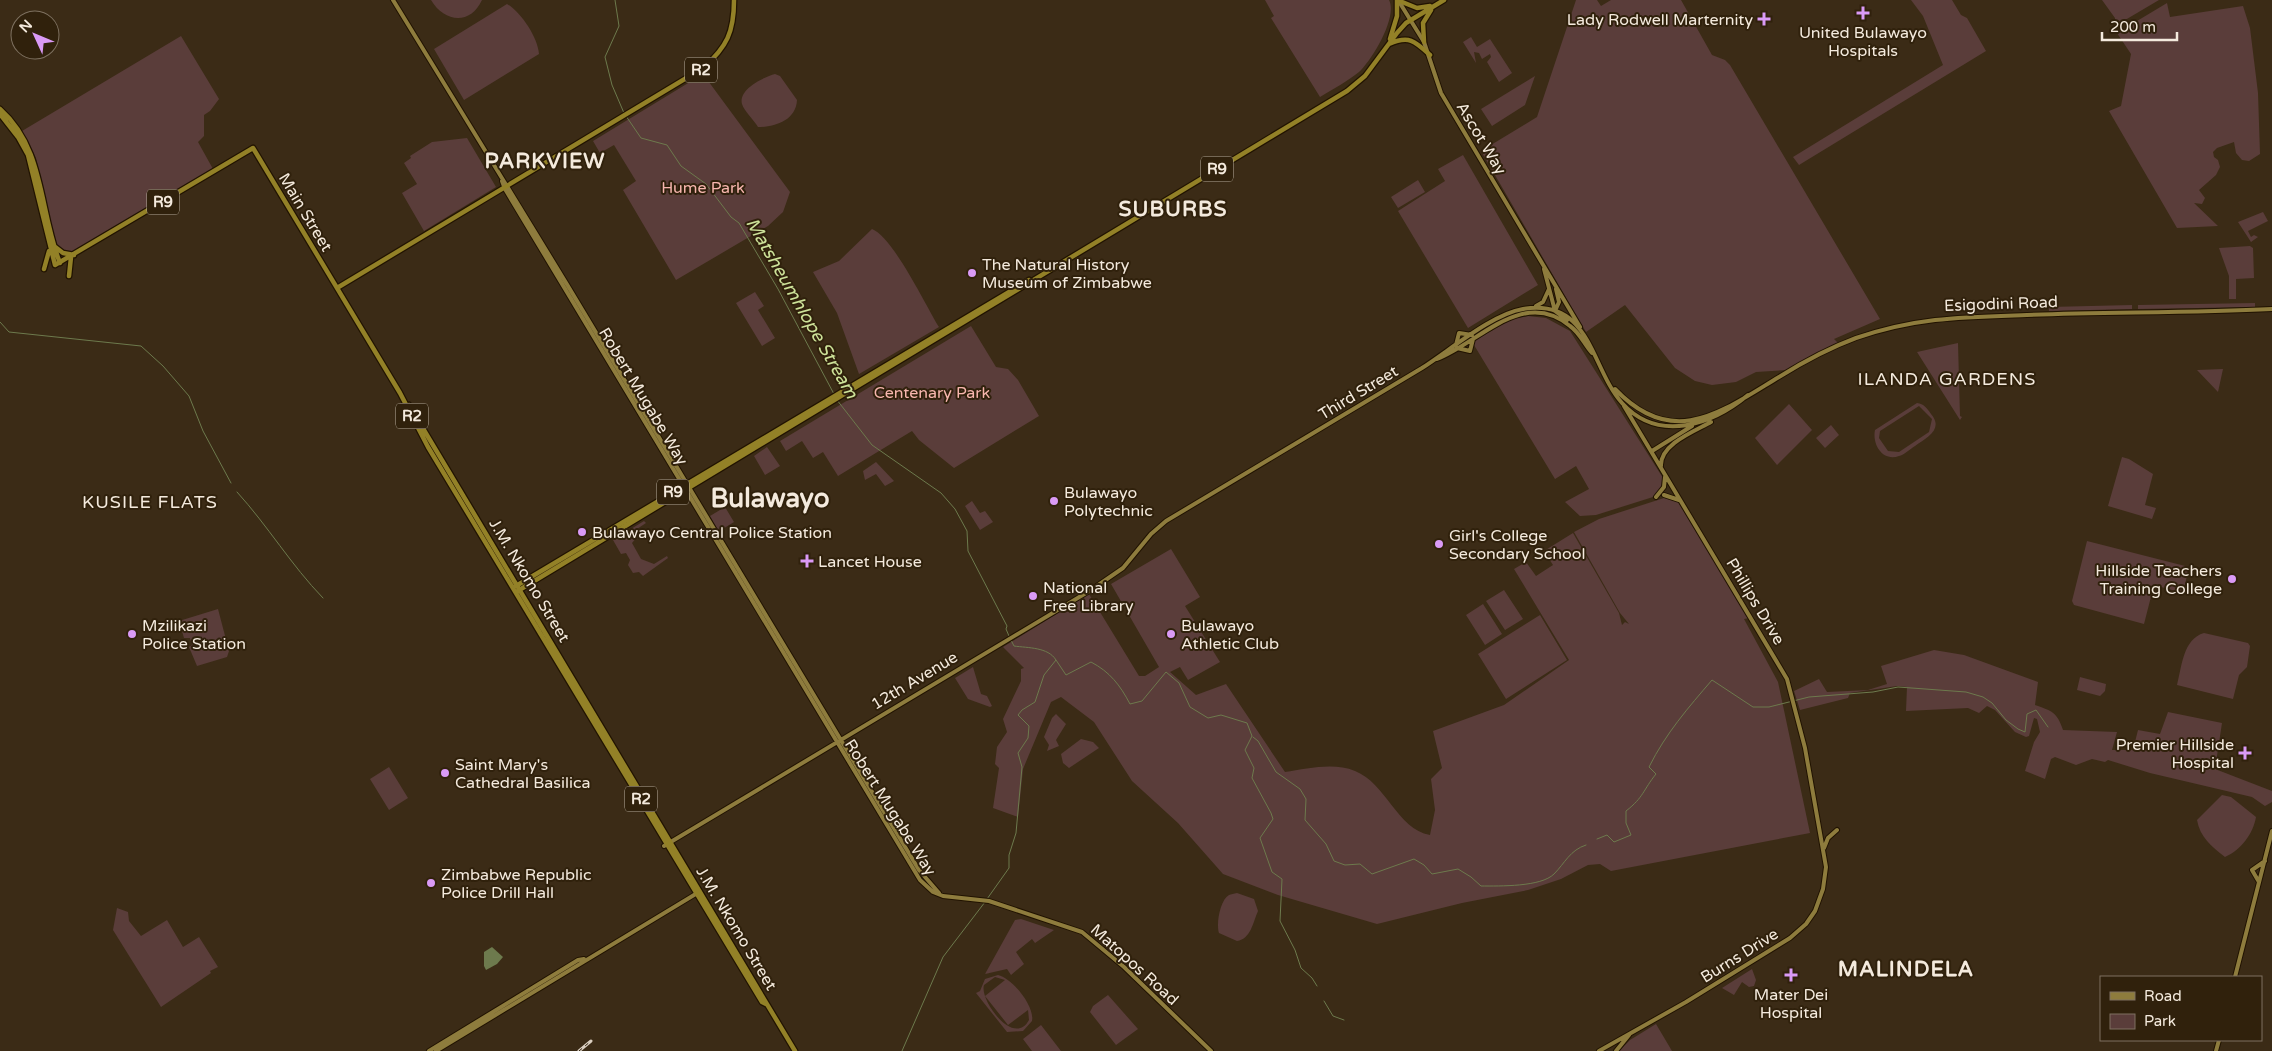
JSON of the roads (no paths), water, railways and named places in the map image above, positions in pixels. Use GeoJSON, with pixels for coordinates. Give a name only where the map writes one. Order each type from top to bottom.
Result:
{"type":"FeatureCollection","features":[{"type":"Feature","properties":{"kind":"highway","name":"R2"},"geometry":{"type":"LineString","coordinates":[[338,288],[703,68],[717,56],[730,34],[734,19],[734,0]]}},
{"type":"Feature","properties":{"kind":"highway"},"geometry":{"type":"LineString","coordinates":[[1388,45],[1397,17],[1397,0],[1417,8],[1437,4]]}},
{"type":"Feature","properties":{"kind":"highway","name":"R9"},"geometry":{"type":"LineString","coordinates":[[517,588],[840,395],[1022,282],[1032,279],[1347,91],[1365,76],[1398,30],[1411,19],[1444,0]]}},
{"type":"Feature","properties":{"kind":"highway"},"geometry":{"type":"LineString","coordinates":[[1424,42],[1423,22],[1429,11],[1437,4]]}},
{"type":"Feature","properties":{"kind":"highway"},"geometry":{"type":"LineString","coordinates":[[1388,45],[1401,39],[1408,39],[1416,42],[1430,55]]}},
{"type":"Feature","properties":{"kind":"highway","name":"R9"},"geometry":{"type":"LineString","coordinates":[[0,109],[22,134],[28,145],[38,175],[51,246]]}},
{"type":"Feature","properties":{"kind":"highway","name":"R9"},"geometry":{"type":"LineString","coordinates":[[0,114],[18,137],[28,155],[51,246],[58,264],[72,256]]}},
{"type":"Feature","properties":{"kind":"highway","name":"Main Street"},"geometry":{"type":"LineString","coordinates":[[72,256],[253,148],[338,288]]}},
{"type":"Feature","properties":{"kind":"highway"},"geometry":{"type":"LineString","coordinates":[[44,269],[51,246],[72,256],[68,268],[69,276]]}},
{"type":"Feature","properties":{"kind":"highway","name":"J.M. Nkomo Street"},"geometry":{"type":"LineString","coordinates":[[338,288],[668,844],[795,1051]]}},
{"type":"Feature","properties":{"kind":"main road","name":"Robert Mugabe Way"},"geometry":{"type":"LineString","coordinates":[[393,0],[920,880],[933,892],[943,896]]}},
{"type":"Feature","properties":{"kind":"main road","name":"Ascot Way"},"geometry":{"type":"LineString","coordinates":[[1397,0],[1411,19],[1424,42],[1430,55],[1441,93],[1582,331]]}},
{"type":"Feature","properties":{"kind":"main road"},"geometry":{"type":"LineString","coordinates":[[1543,265],[1555,311],[1573,328]]}},
{"type":"Feature","properties":{"kind":"main road"},"geometry":{"type":"LineString","coordinates":[[1555,285],[1559,302],[1555,311]]}},
{"type":"Feature","properties":{"kind":"main road"},"geometry":{"type":"LineString","coordinates":[[1531,310],[1543,302],[1549,288]]}},
{"type":"Feature","properties":{"kind":"main road","name":"Esigodini Road"},"geometry":{"type":"LineString","coordinates":[[1611,384],[1637,408],[1656,418],[1676,422],[1704,418],[1836,346],[1877,332],[1924,320],[1976,315],[2272,309]]}},
{"type":"Feature","properties":{"kind":"main road","name":"Esigodini Road"},"geometry":{"type":"LineString","coordinates":[[1531,310],[1554,316],[1573,328],[1594,354]]}},
{"type":"Feature","properties":{"kind":"main road","name":"Esigodini Road"},"geometry":{"type":"LineString","coordinates":[[1464,342],[1510,312],[1531,310],[1555,311],[1571,320],[1582,331],[1622,402],[1638,415],[1657,423],[1679,426],[1694,425],[1730,410],[1748,395]]}},
{"type":"Feature","properties":{"kind":"main road"},"geometry":{"type":"LineString","coordinates":[[1459,333],[1472,337],[1470,351],[1456,347],[1459,333]]}},
{"type":"Feature","properties":{"kind":"main road","name":"Third Street"},"geometry":{"type":"LineString","coordinates":[[1166,521],[1464,342]]}},
{"type":"Feature","properties":{"kind":"main road","name":"Phillips Drive"},"geometry":{"type":"LineString","coordinates":[[1622,402],[1780,666],[1792,695],[1820,833]]}},
{"type":"Feature","properties":{"kind":"main road"},"geometry":{"type":"LineString","coordinates":[[1661,468],[1661,458],[1666,450],[1730,410]]}},
{"type":"Feature","properties":{"kind":"main road"},"geometry":{"type":"LineString","coordinates":[[1652,451],[1704,418]]}},
{"type":"Feature","properties":{"kind":"main road"},"geometry":{"type":"LineString","coordinates":[[1656,497],[1664,487],[1665,475]]}},
{"type":"Feature","properties":{"kind":"main road"},"geometry":{"type":"LineString","coordinates":[[1664,495],[1682,501]]}},
{"type":"Feature","properties":{"kind":"main road","name":"12th Avenue"},"geometry":{"type":"LineString","coordinates":[[668,844],[1120,571],[1151,534],[1166,521]]}},
{"type":"Feature","properties":{"kind":"main road"},"geometry":{"type":"LineString","coordinates":[[1824,848],[1828,838],[1837,830]]}},
{"type":"Feature","properties":{"kind":"main road"},"geometry":{"type":"LineString","coordinates":[[2235,976],[2272,831]]}},
{"type":"Feature","properties":{"kind":"main road","name":"Burns Drive"},"geometry":{"type":"LineString","coordinates":[[1599,1051],[1776,948],[1806,924],[1815,911],[1823,889],[1826,867],[1820,833]]}},
{"type":"Feature","properties":{"kind":"main road"},"geometry":{"type":"LineString","coordinates":[[2259,882],[2252,870],[2264,861]]}},
{"type":"Feature","properties":{"kind":"main road"},"geometry":{"type":"LineString","coordinates":[[436,1051],[585,959],[699,892]]}},
{"type":"Feature","properties":{"kind":"main road","name":"Matopos Road"},"geometry":{"type":"LineString","coordinates":[[943,896],[989,901],[1070,927],[1090,937],[1210,1051]]}},
{"type":"Feature","properties":{"kind":"main road"},"geometry":{"type":"LineString","coordinates":[[429,1051],[578,960],[585,959]]}},
{"type":"Feature","properties":{"kind":"main road"},"geometry":{"type":"LineString","coordinates":[[1616,1051],[1630,1034]]}},
{"type":"Feature","properties":{"kind":"waterway","name":"Matsheumhlope Stream"},"geometry":{"type":"LineString","coordinates":[[615,0],[619,26],[605,57],[612,85],[624,113]]}},
{"type":"Feature","properties":{"kind":"waterway","name":"Matsheumhlope Stream"},"geometry":{"type":"LineString","coordinates":[[626,116],[641,138],[667,145],[681,166],[706,184],[731,217],[739,223],[778,289],[834,394]]}},
{"type":"Feature","properties":{"kind":"waterway"},"geometry":{"type":"LineString","coordinates":[[0,322],[9,332],[141,346],[163,366],[189,396],[203,431],[231,483]]}},
{"type":"Feature","properties":{"kind":"waterway","name":"Matsheumhlope Stream"},"geometry":{"type":"LineString","coordinates":[[837,400],[872,445],[941,493],[955,509],[967,531],[968,551],[1007,626],[1006,629],[1009,636]]}},
{"type":"Feature","properties":{"kind":"waterway"},"geometry":{"type":"LineString","coordinates":[[237,492],[323,598]]}},
{"type":"Feature","properties":{"kind":"waterway","name":"Matsheumhlope Stream"},"geometry":{"type":"LineString","coordinates":[[987,899],[1009,868],[1009,855],[1016,833],[1022,767],[1018,753],[1028,738],[1029,726],[1018,715],[1022,710],[1035,702],[1044,675],[1056,660],[1043,650],[1014,646],[1011,640]]}},
{"type":"Feature","properties":{"kind":"waterway","name":"Matsheumhlope Stream"},"geometry":{"type":"LineString","coordinates":[[1056,660],[1066,675],[1091,662],[1098,666],[1114,680],[1130,704],[1142,701],[1166,672],[1179,683],[1190,707],[1208,718],[1221,715],[1247,723],[1252,736],[1245,750],[1254,768],[1252,778],[1273,819],[1260,838],[1272,872],[1282,879],[1280,921],[1295,950],[1301,968],[1312,978],[1317,986]]}},
{"type":"Feature","properties":{"kind":"waterway"},"geometry":{"type":"LineString","coordinates":[[1597,839],[1607,835],[1614,842],[1631,835],[1626,823],[1626,811],[1640,797],[1656,774],[1649,767],[1670,732],[1712,680],[1753,707],[1769,707],[1809,697],[1873,692],[1898,687],[1966,692],[1983,697],[1992,703],[2006,720],[2025,732],[2027,714],[2036,710],[2048,727]]}},
{"type":"Feature","properties":{"kind":"waterway"},"geometry":{"type":"LineString","coordinates":[[1253,737],[1258,741],[1276,772],[1300,789],[1306,799],[1305,820],[1326,844],[1334,861],[1345,865],[1360,864],[1372,874],[1414,859],[1424,865],[1432,874],[1458,869],[1481,886],[1530,884],[1554,874],[1572,853],[1586,845]]}},
{"type":"Feature","properties":{"kind":"waterway","name":"Matsheumhlope Stream"},"geometry":{"type":"LineString","coordinates":[[902,1051],[943,957],[985,902]]}},
{"type":"Feature","properties":{"kind":"waterway"},"geometry":{"type":"LineString","coordinates":[[1324,1001],[1333,1016],[1344,1020]]}},
{"type":"Feature","properties":{"kind":"railway"},"geometry":{"type":"LineString","coordinates":[[579,1051],[591,1041]]}},
{"type":"Feature","properties":{"kind":"place","name":"United Bulawayo Hospitals"},"geometry":{"type":"Point","coordinates":[1863,13]}},
{"type":"Feature","properties":{"kind":"place","name":"Lady Rodwell Marternity"},"geometry":{"type":"Point","coordinates":[1764,19]}},
{"type":"Feature","properties":{"kind":"place","name":"The Natural History Museum of Zimbabwe"},"geometry":{"type":"Point","coordinates":[972,273]}},
{"type":"Feature","properties":{"kind":"place","name":"Bulawayo Polytechnic"},"geometry":{"type":"Point","coordinates":[1054,501]}},
{"type":"Feature","properties":{"kind":"place","name":"Bulawayo Central Police Station"},"geometry":{"type":"Point","coordinates":[582,532]}},
{"type":"Feature","properties":{"kind":"place","name":"Girl's College Secondary School"},"geometry":{"type":"Point","coordinates":[1439,544]}},
{"type":"Feature","properties":{"kind":"place","name":"Lancet House"},"geometry":{"type":"Point","coordinates":[807,561]}},
{"type":"Feature","properties":{"kind":"place","name":"Hillside Teachers Training College"},"geometry":{"type":"Point","coordinates":[2232,579]}},
{"type":"Feature","properties":{"kind":"place","name":"National Free Library"},"geometry":{"type":"Point","coordinates":[1033,596]}},
{"type":"Feature","properties":{"kind":"place","name":"Mzilikazi Police Station"},"geometry":{"type":"Point","coordinates":[132,634]}},
{"type":"Feature","properties":{"kind":"place","name":"Bulawayo Athletic Club"},"geometry":{"type":"Point","coordinates":[1171,634]}},
{"type":"Feature","properties":{"kind":"place","name":"Premier Hillside Hospital"},"geometry":{"type":"Point","coordinates":[2245,753]}},
{"type":"Feature","properties":{"kind":"place","name":"Saint Mary's Cathedral Basilica"},"geometry":{"type":"Point","coordinates":[445,773]}},
{"type":"Feature","properties":{"kind":"place","name":"Zimbabwe Republic Police Drill Hall"},"geometry":{"type":"Point","coordinates":[431,883]}},
{"type":"Feature","properties":{"kind":"place","name":"Mater Dei Hospital"},"geometry":{"type":"Point","coordinates":[1791,975]}},
{"type":"Feature","properties":{"kind":"district","name":"PARKVIEW"},"geometry":{"type":"Point","coordinates":[545,161]}},
{"type":"Feature","properties":{"kind":"district","name":"SUBURBS"},"geometry":{"type":"Point","coordinates":[1173,209]}},
{"type":"Feature","properties":{"kind":"district","name":"ILANDA GARDENS"},"geometry":{"type":"Point","coordinates":[1947,379]}},
{"type":"Feature","properties":{"kind":"district","name":"Bulawayo"},"geometry":{"type":"Point","coordinates":[770,498]}},
{"type":"Feature","properties":{"kind":"district","name":"KUSILE FLATS"},"geometry":{"type":"Point","coordinates":[150,502]}},
{"type":"Feature","properties":{"kind":"district","name":"MALINDELA"},"geometry":{"type":"Point","coordinates":[1906,969]}},
{"type":"Feature","properties":{"kind":"park label","name":"Hume Park"},"geometry":{"type":"Point","coordinates":[703,187]}},
{"type":"Feature","properties":{"kind":"park label","name":"Centenary Park"},"geometry":{"type":"Point","coordinates":[932,392]}}]}
